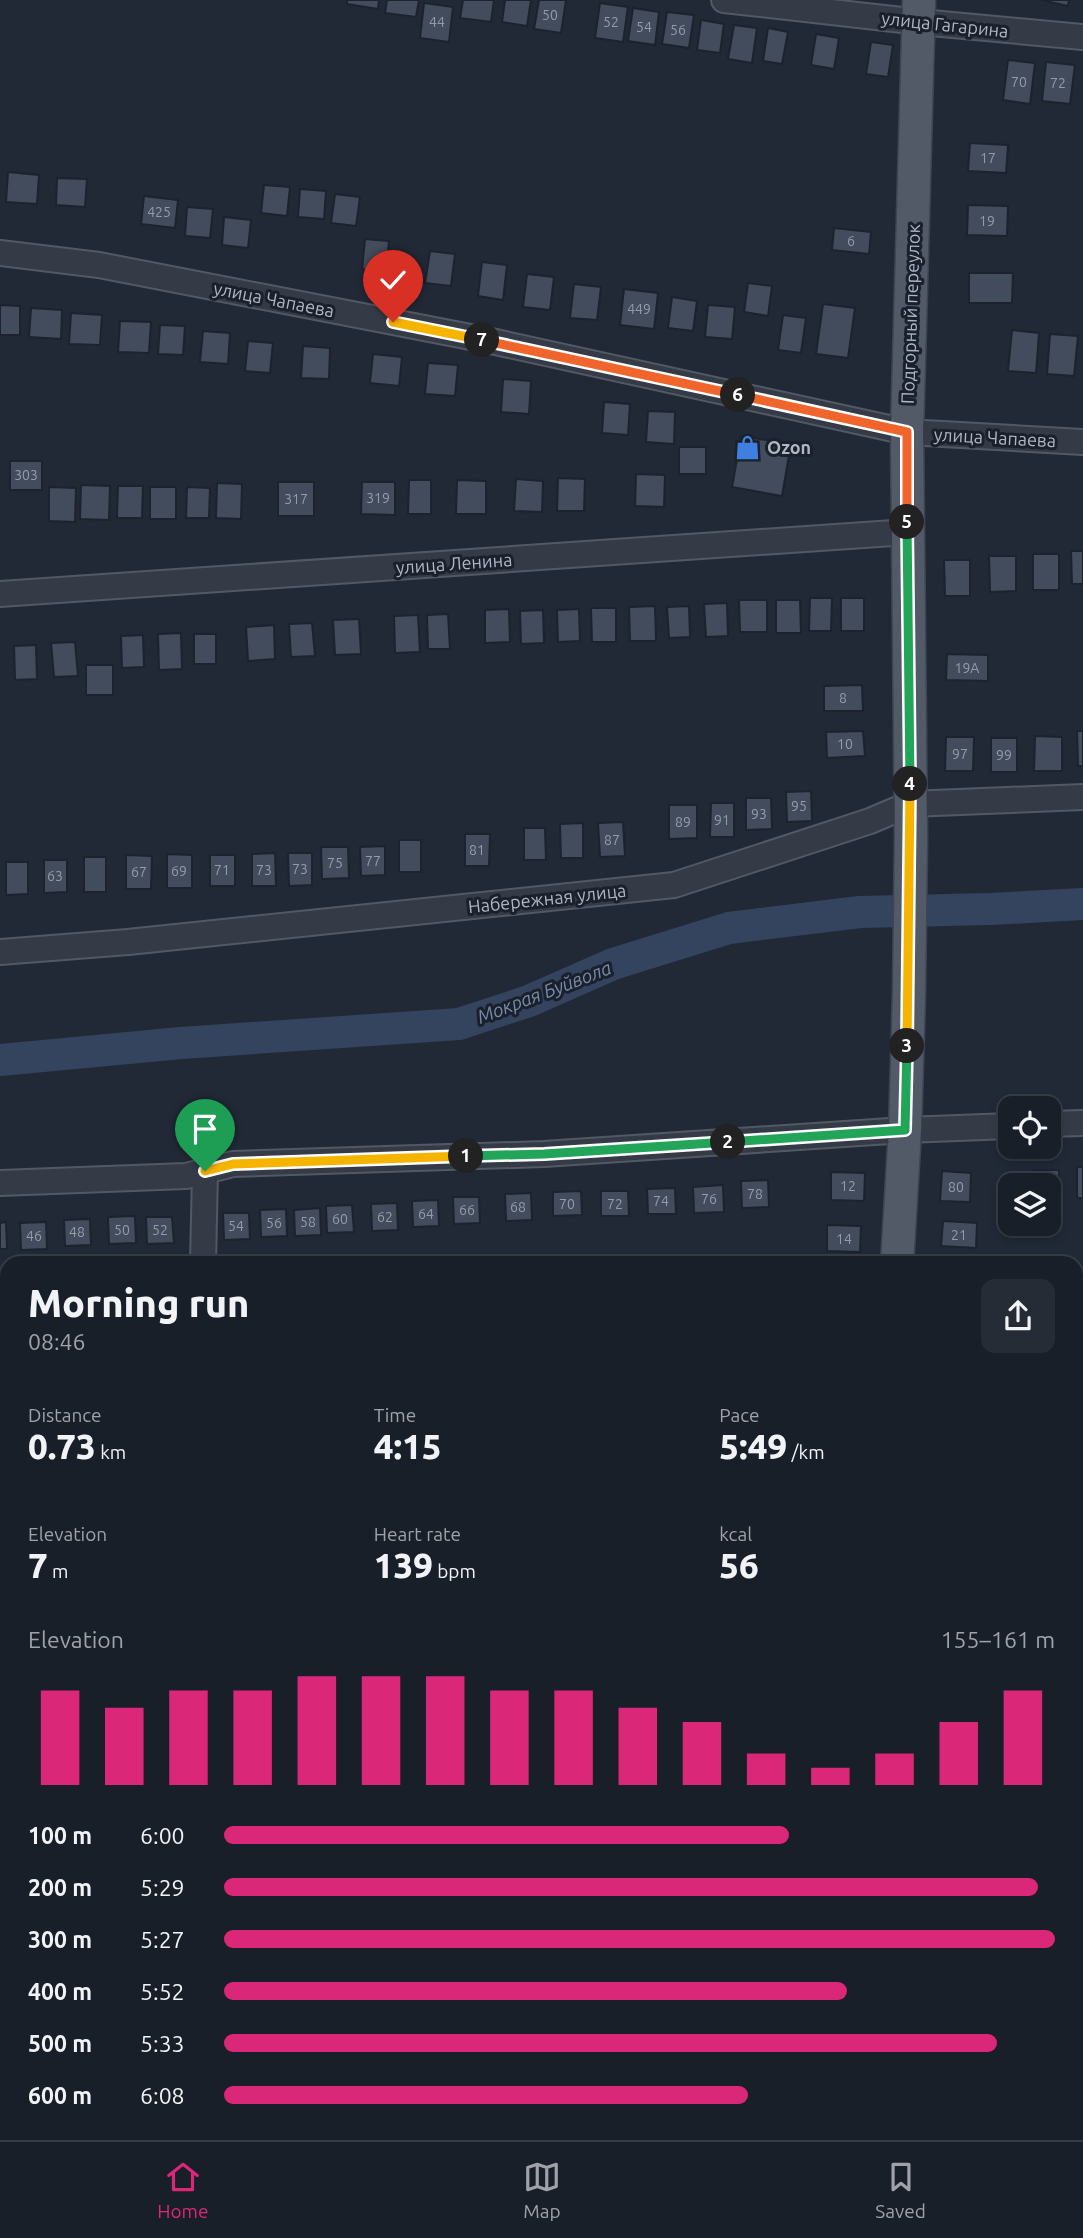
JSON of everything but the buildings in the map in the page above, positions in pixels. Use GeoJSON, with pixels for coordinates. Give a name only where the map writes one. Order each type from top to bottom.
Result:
{"type":"FeatureCollection","features":[{"type":"Feature","properties":{"kind":"main road","name":"Подгорный переулок"},"geometry":{"type":"LineString","coordinates":[[905,1130],[911,838],[907,432],[919,11]]}},
{"type":"Feature","properties":{"kind":"main road"},"geometry":{"type":"LineString","coordinates":[[897,1256],[905,1130]]}},
{"type":"Feature","properties":{"kind":"street","name":"улица Гагарина"},"geometry":{"type":"LineString","coordinates":[[724,0],[919,11],[1083,37]]}},
{"type":"Feature","properties":{"kind":"street","name":"улица Чапаева"},"geometry":{"type":"LineString","coordinates":[[0,253],[99,265],[491,341],[907,432],[1083,442]]}},
{"type":"Feature","properties":{"kind":"street","name":"улица Ленина"},"geometry":{"type":"LineString","coordinates":[[0,594],[908,532]]}},
{"type":"Feature","properties":{"kind":"street","name":"Набережная улица"},"geometry":{"type":"LineString","coordinates":[[0,952],[128,942],[674,885],[870,821],[910,804],[1083,797]]}},
{"type":"Feature","properties":{"kind":"street"},"geometry":{"type":"LineString","coordinates":[[1061,1124],[1083,1123]]}},
{"type":"Feature","properties":{"kind":"street"},"geometry":{"type":"LineString","coordinates":[[0,1183],[186,1176],[233,1164],[544,1154],[998,1126]]}},
{"type":"Feature","properties":{"kind":"street"},"geometry":{"type":"LineString","coordinates":[[203,1256],[205,1171]]}},
{"type":"Feature","properties":{"kind":"waterway","name":"Мокрая Буйвола"},"geometry":{"type":"LineString","coordinates":[[0,1060],[181,1043],[459,1024],[529,1001],[613,964],[729,928],[860,912],[1083,904]]}},
{"type":"Feature","properties":{"kind":"place","name":"Ozon"},"geometry":{"type":"Point","coordinates":[747,447]}},
{"type":"Feature","properties":{"kind":"route"},"geometry":{"type":"LineString","coordinates":[[205,1171],[233,1164],[544,1154],[905,1130],[911,838],[907,432],[393,322]]}}]}
